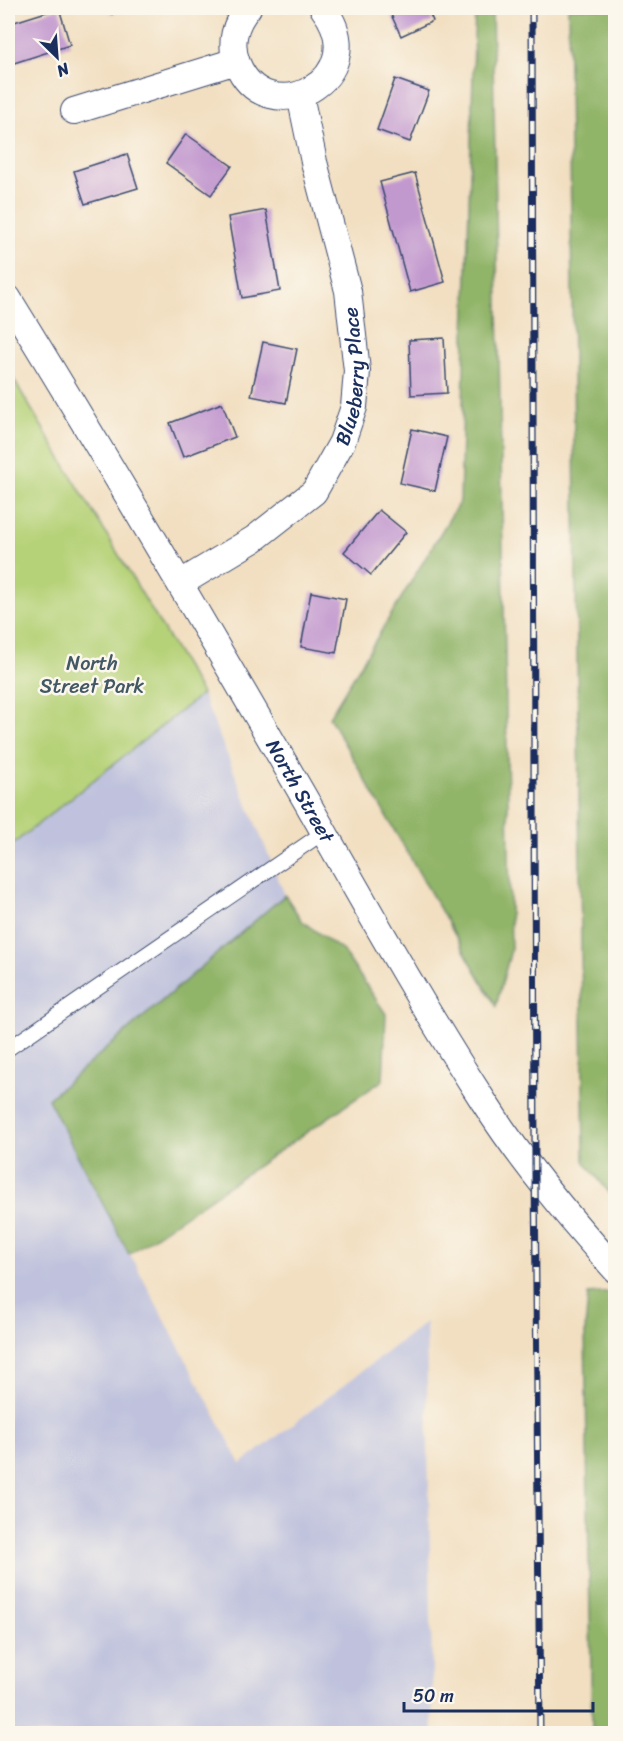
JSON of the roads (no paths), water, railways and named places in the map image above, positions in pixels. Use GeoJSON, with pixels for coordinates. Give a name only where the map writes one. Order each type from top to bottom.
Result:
{"type":"FeatureCollection","features":[{"type":"Feature","properties":{"kind":"street"},"geometry":{"type":"LineString","coordinates":[[248,8],[238,22],[233,39],[240,72],[251,85],[266,94],[283,97],[300,95],[314,89],[326,79],[334,65],[338,50],[337,34],[332,20],[323,8]]}},
{"type":"Feature","properties":{"kind":"street"},"geometry":{"type":"LineString","coordinates":[[74,111],[236,61]]}},
{"type":"Feature","properties":{"kind":"street","name":"Blueberry Place"},"geometry":{"type":"LineString","coordinates":[[181,583],[255,539],[314,492],[342,442],[354,406],[357,371],[348,291],[314,162],[300,95]]}},
{"type":"Feature","properties":{"kind":"street","name":"North Street"},"geometry":{"type":"LineString","coordinates":[[8,298],[181,583],[484,1104],[535,1174],[615,1270]]}},
{"type":"Feature","properties":{"kind":"lane"},"geometry":{"type":"LineString","coordinates":[[8,1049],[324,832]]}},
{"type":"Feature","properties":{"kind":"railway"},"geometry":{"type":"LineString","coordinates":[[532,8],[535,1174],[540,1734]]}},
{"type":"Feature","properties":{"kind":"park label","name":"North Street Park"},"geometry":{"type":"Point","coordinates":[92,674]}}]}
